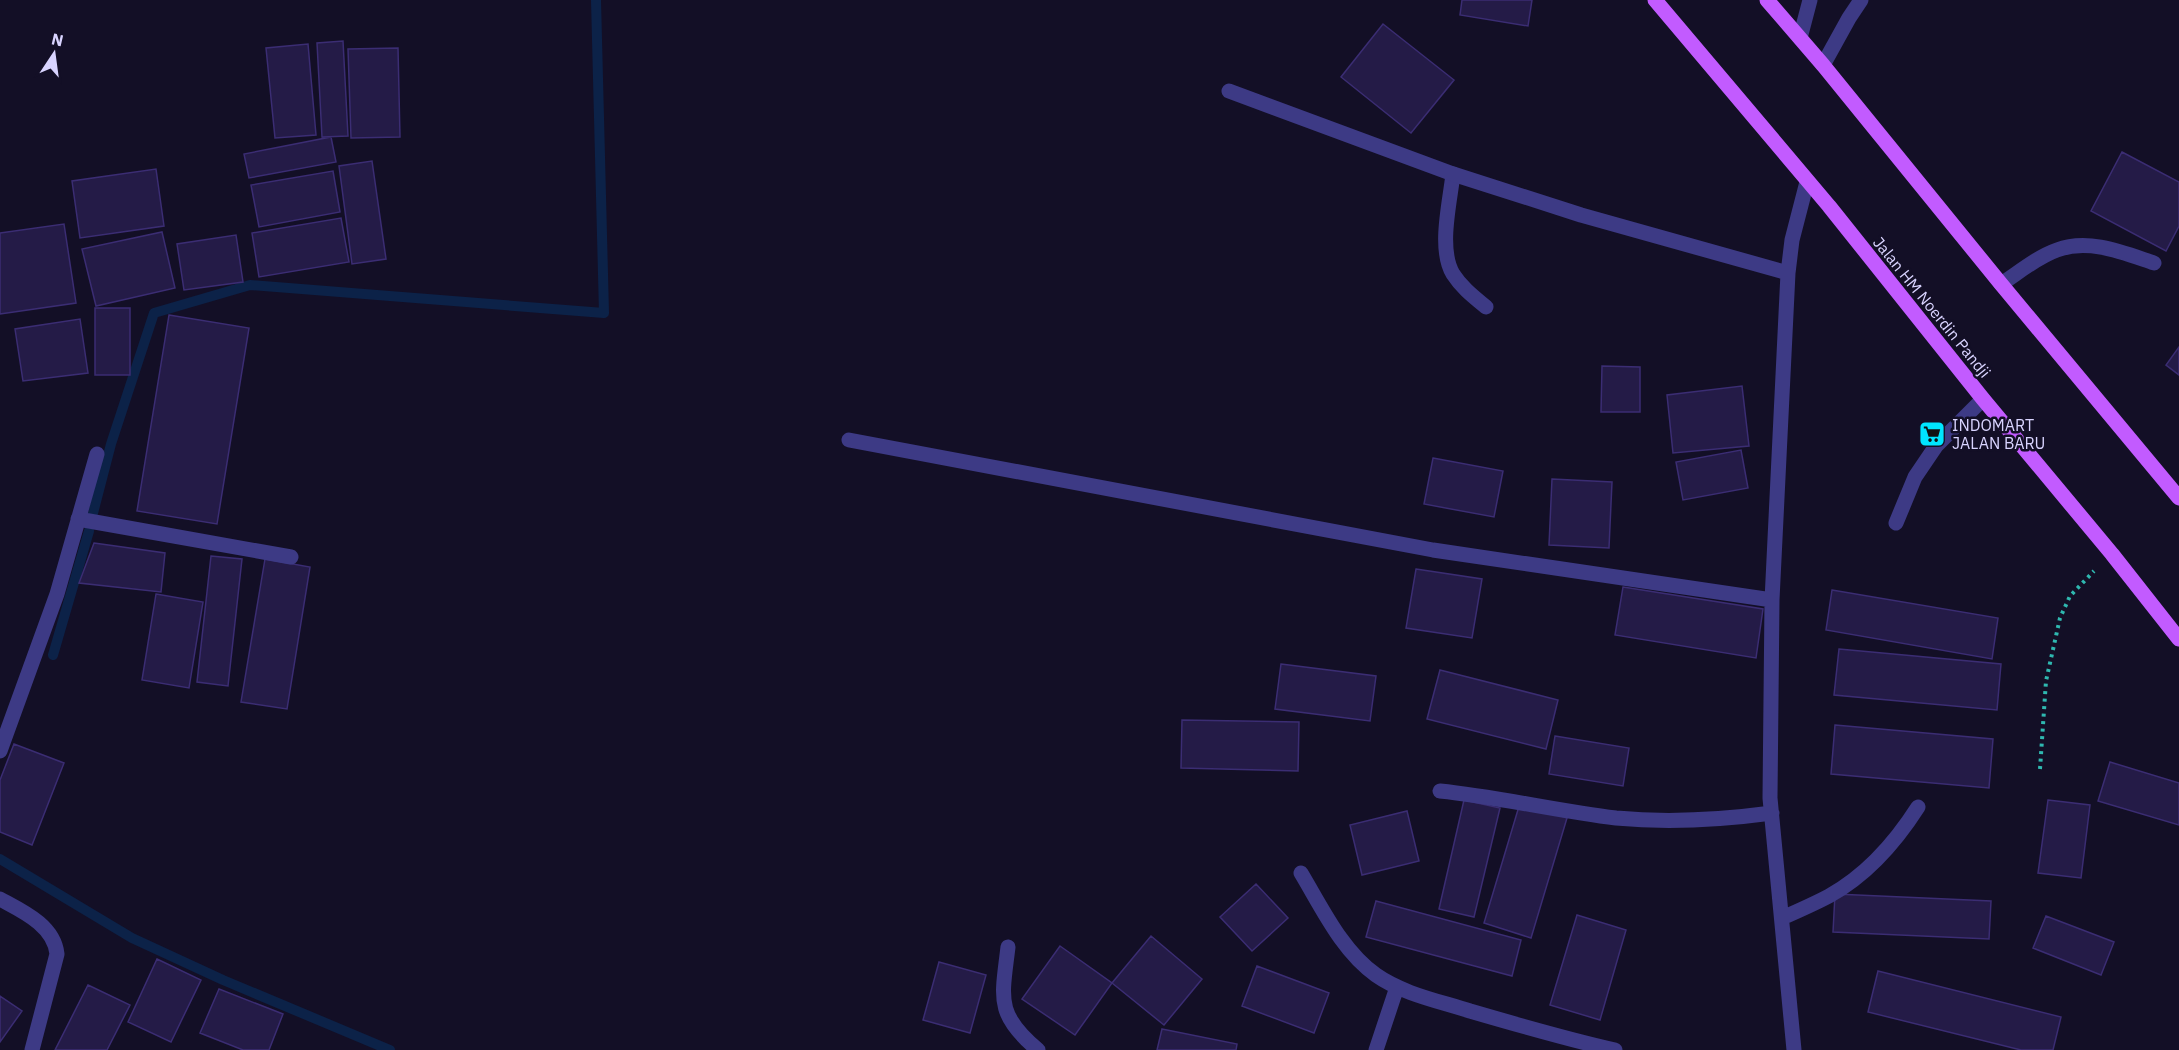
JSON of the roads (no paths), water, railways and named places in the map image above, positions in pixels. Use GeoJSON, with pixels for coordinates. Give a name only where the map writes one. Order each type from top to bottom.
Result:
{"type":"FeatureCollection","features":[{"type":"Feature","properties":{"kind":"main road","name":"Jalan HM Noerdin Pandji"},"geometry":{"type":"LineString","coordinates":[[1655,0],[1829,206],[2179,639]]}},
{"type":"Feature","properties":{"kind":"main road"},"geometry":{"type":"LineString","coordinates":[[1767,0],[2179,498]]}},
{"type":"Feature","properties":{"kind":"street"},"geometry":{"type":"LineString","coordinates":[[1800,38],[1810,0]]}},
{"type":"Feature","properties":{"kind":"street"},"geometry":{"type":"LineString","coordinates":[[1823,65],[1861,0]]}},
{"type":"Feature","properties":{"kind":"street"},"geometry":{"type":"LineString","coordinates":[[1229,92],[1453,174],[1581,215],[1788,273]]}},
{"type":"Feature","properties":{"kind":"street"},"geometry":{"type":"LineString","coordinates":[[1453,174],[1446,239],[1447,258],[1452,272],[1463,288],[1486,307]]}},
{"type":"Feature","properties":{"kind":"street"},"geometry":{"type":"LineString","coordinates":[[1794,1050],[1772,813],[1770,701],[1772,600],[1788,273],[1792,240],[1807,182]]}},
{"type":"Feature","properties":{"kind":"street"},"geometry":{"type":"LineString","coordinates":[[2001,284],[2056,250],[2072,246],[2093,246],[2120,252],[2154,264]]}},
{"type":"Feature","properties":{"kind":"street"},"geometry":{"type":"LineString","coordinates":[[1896,523],[1916,477],[1936,446],[1983,399]]}},
{"type":"Feature","properties":{"kind":"street"},"geometry":{"type":"LineString","coordinates":[[849,440],[1432,550],[1772,600]]}},
{"type":"Feature","properties":{"kind":"street"},"geometry":{"type":"LineString","coordinates":[[0,751],[57,594],[97,454]]}},
{"type":"Feature","properties":{"kind":"street"},"geometry":{"type":"LineString","coordinates":[[78,519],[291,557]]}},
{"type":"Feature","properties":{"kind":"street"},"geometry":{"type":"LineString","coordinates":[[1440,791],[1527,802],[1569,812],[1658,821],[1724,820],[1772,813]]}},
{"type":"Feature","properties":{"kind":"street"},"geometry":{"type":"LineString","coordinates":[[1782,918],[1830,895],[1862,874],[1888,850],[1918,807]]}},
{"type":"Feature","properties":{"kind":"street"},"geometry":{"type":"LineString","coordinates":[[1301,873],[1335,931],[1359,960],[1376,975],[1397,987],[1559,1037],[1615,1050]]}},
{"type":"Feature","properties":{"kind":"street"},"geometry":{"type":"LineString","coordinates":[[0,898],[45,928],[56,944],[57,954],[32,1050]]}},
{"type":"Feature","properties":{"kind":"street"},"geometry":{"type":"LineString","coordinates":[[1008,947],[1003,990],[1004,1005],[1009,1021],[1020,1035],[1038,1050]]}},
{"type":"Feature","properties":{"kind":"street"},"geometry":{"type":"LineString","coordinates":[[1376,1050],[1397,987]]}},
{"type":"Feature","properties":{"kind":"waterway"},"geometry":{"type":"LineString","coordinates":[[92,517],[111,444],[154,313],[250,285],[604,313],[596,0]]}},
{"type":"Feature","properties":{"kind":"waterway"},"geometry":{"type":"LineString","coordinates":[[53,655],[89,531]]}},
{"type":"Feature","properties":{"kind":"waterway"},"geometry":{"type":"LineString","coordinates":[[0,859],[132,938],[223,980],[390,1050]]}},
{"type":"Feature","properties":{"kind":"place","name":"INDOMART JALAN BARU"},"geometry":{"type":"Point","coordinates":[1932,434]}}]}
